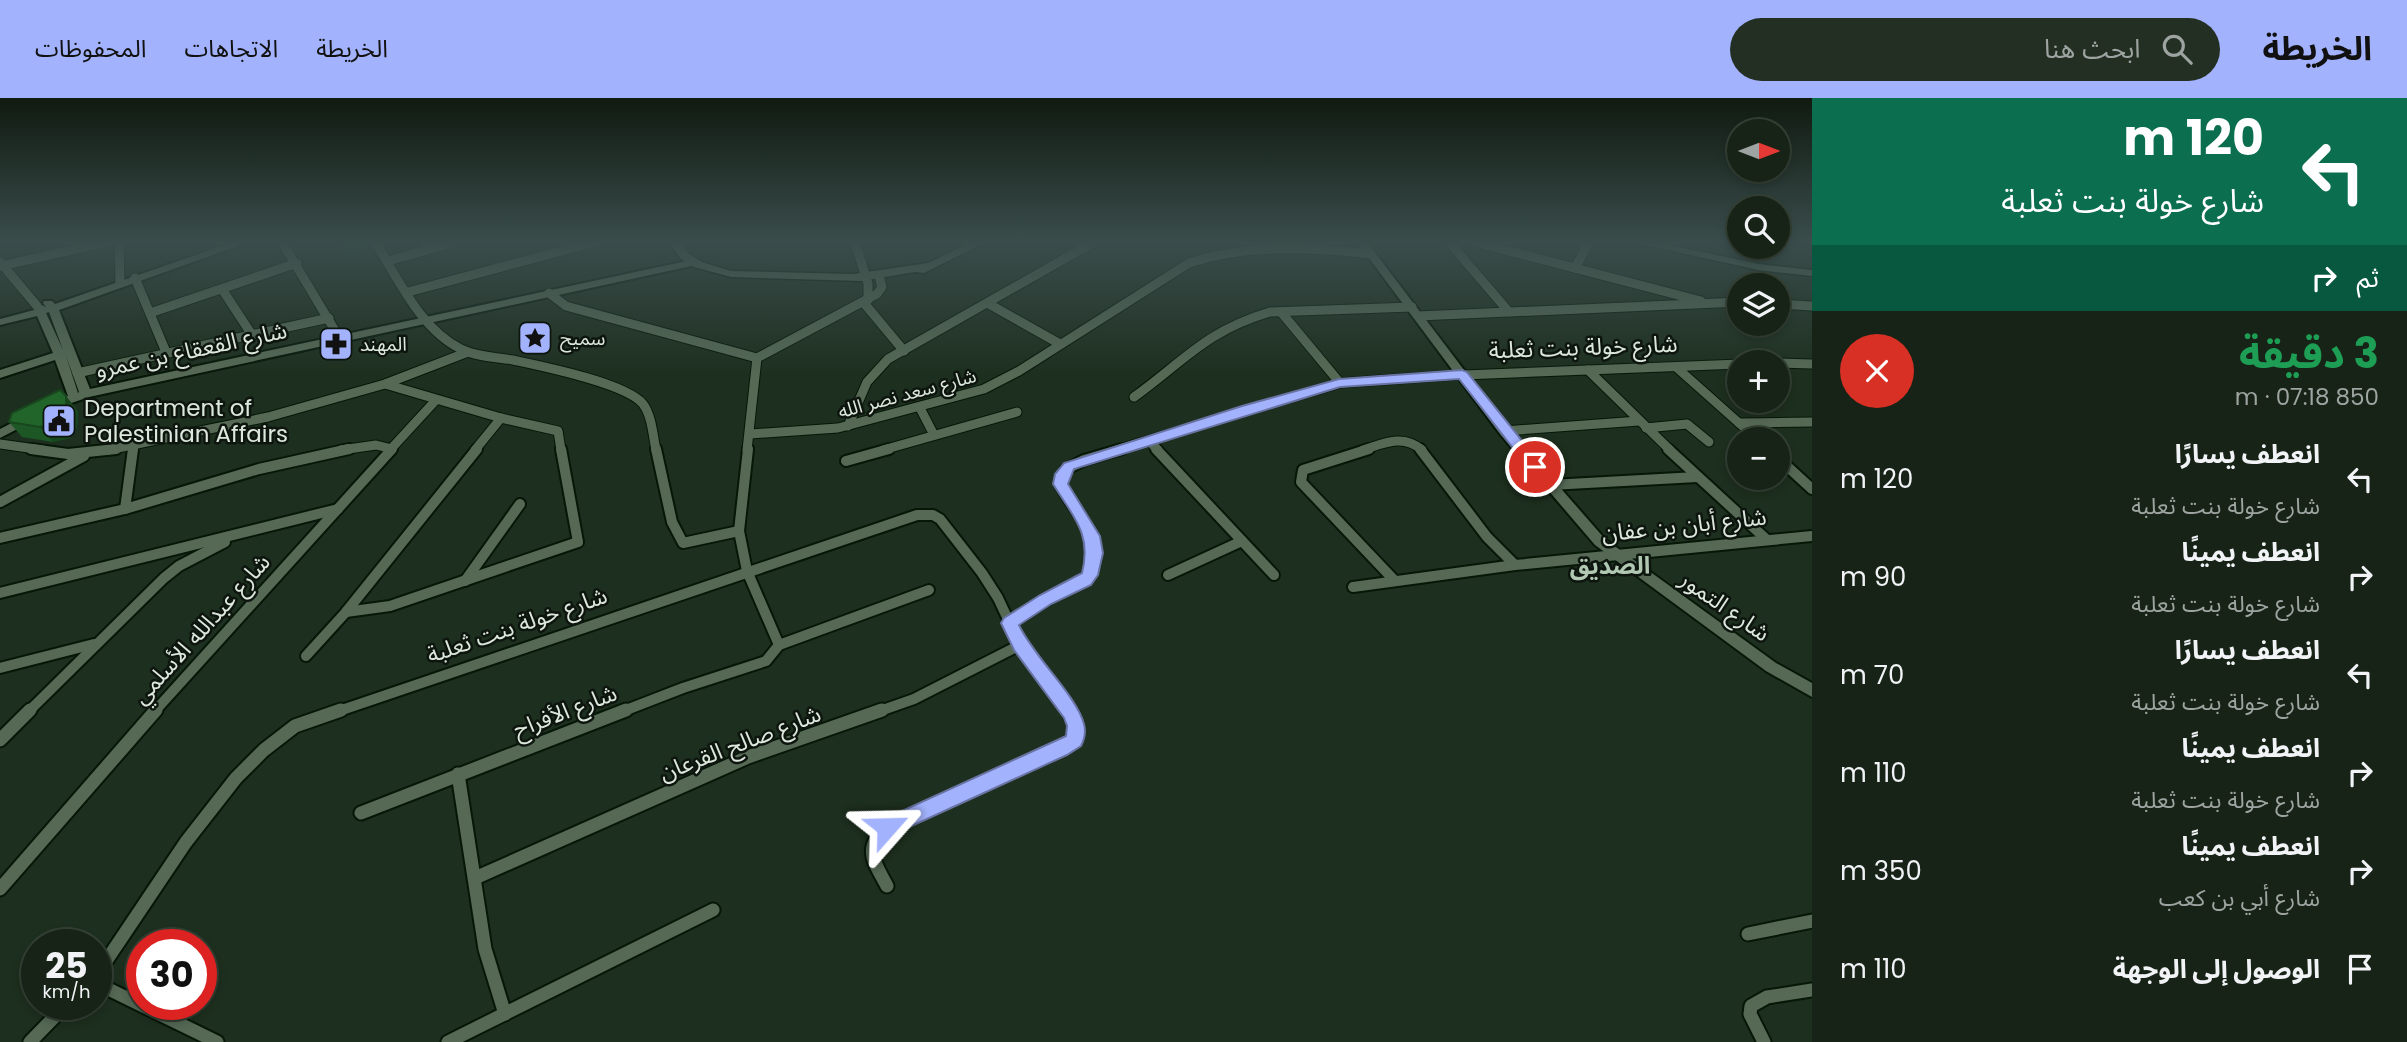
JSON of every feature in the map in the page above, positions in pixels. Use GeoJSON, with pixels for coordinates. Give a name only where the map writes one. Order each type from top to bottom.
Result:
{"type":"FeatureCollection","features":[{"type":"Feature","properties":{"kind":"street"},"geometry":{"type":"LineString","coordinates":[[23,286],[42,306],[80,395]]}},
{"type":"Feature","properties":{"kind":"street"},"geometry":{"type":"LineString","coordinates":[[0,321],[114,286]]}},
{"type":"Feature","properties":{"kind":"street"},"geometry":{"type":"LineString","coordinates":[[138,286],[166,352]]}},
{"type":"Feature","properties":{"kind":"street"},"geometry":{"type":"LineString","coordinates":[[150,313],[230,286]]}},
{"type":"Feature","properties":{"kind":"street"},"geometry":{"type":"LineString","coordinates":[[311,286],[340,339]]}},
{"type":"Feature","properties":{"kind":"street"},"geometry":{"type":"LineString","coordinates":[[404,286],[427,320],[454,345],[468,352],[565,374],[612,387],[636,397],[648,413],[663,488],[679,538],[684,543],[690,543],[739,531]]}},
{"type":"Feature","properties":{"kind":"street"},"geometry":{"type":"LineString","coordinates":[[408,292],[430,286]]}},
{"type":"Feature","properties":{"kind":"street","name":"شارع القعقاع بن عمرو"},"geometry":{"type":"LineString","coordinates":[[0,434],[80,395],[586,286]]}},
{"type":"Feature","properties":{"kind":"street"},"geometry":{"type":"LineString","coordinates":[[867,286],[866,302],[904,351]]}},
{"type":"Feature","properties":{"kind":"street"},"geometry":{"type":"LineString","coordinates":[[554,294],[572,307],[757,358],[866,302],[880,292],[880,286]]}},
{"type":"Feature","properties":{"kind":"street"},"geometry":{"type":"LineString","coordinates":[[848,426],[859,396],[874,373],[888,359],[1019,286]]}},
{"type":"Feature","properties":{"kind":"street","name":"شارع سعد نصر الله"},"geometry":{"type":"LineString","coordinates":[[750,434],[848,426],[920,408],[994,385],[1152,286]]}},
{"type":"Feature","properties":{"kind":"street","name":"شارع التمور"},"geometry":{"type":"LineString","coordinates":[[1395,286],[1504,431],[1614,554],[1762,660],[1812,691]]}},
{"type":"Feature","properties":{"kind":"street"},"geometry":{"type":"LineString","coordinates":[[1487,286],[1509,312]]}},
{"type":"Feature","properties":{"kind":"street"},"geometry":{"type":"LineString","coordinates":[[1644,286],[1707,303]]}},
{"type":"Feature","properties":{"kind":"street"},"geometry":{"type":"LineString","coordinates":[[222,289],[252,335]]}},
{"type":"Feature","properties":{"kind":"street"},"geometry":{"type":"LineString","coordinates":[[1134,397],[1180,358],[1226,327],[1248,318],[1281,312],[1509,312],[1727,302]]}},
{"type":"Feature","properties":{"kind":"street"},"geometry":{"type":"LineString","coordinates":[[989,304],[1060,344]]}},
{"type":"Feature","properties":{"kind":"street"},"geometry":{"type":"LineString","coordinates":[[1790,305],[1812,306]]}},
{"type":"Feature","properties":{"kind":"street"},"geometry":{"type":"LineString","coordinates":[[1281,312],[1339,383]]}},
{"type":"Feature","properties":{"kind":"street"},"geometry":{"type":"LineString","coordinates":[[77,373],[330,318]]}},
{"type":"Feature","properties":{"kind":"street"},"geometry":{"type":"LineString","coordinates":[[0,372],[62,351]]}},
{"type":"Feature","properties":{"kind":"street"},"geometry":{"type":"LineString","coordinates":[[62,351],[77,373],[80,395]]}},
{"type":"Feature","properties":{"kind":"street"},"geometry":{"type":"LineString","coordinates":[[0,502],[86,455],[268,417],[385,384],[468,352]]}},
{"type":"Feature","properties":{"kind":"street"},"geometry":{"type":"LineString","coordinates":[[757,358],[739,531],[747,571],[779,645]]}},
{"type":"Feature","properties":{"kind":"street"},"geometry":{"type":"LineString","coordinates":[[1790,363],[1812,363]]}},
{"type":"Feature","properties":{"kind":"street","name":"شارع خولة بنت ثعلبة"},"geometry":{"type":"LineString","coordinates":[[1010,623],[1045,600],[1085,581],[1094,563],[1095,546],[1092,536],[1060,484],[1065,470],[1084,460],[1339,383],[1462,374],[1727,365]]}},
{"type":"Feature","properties":{"kind":"street"},"geometry":{"type":"LineString","coordinates":[[1676,367],[1744,427]]}},
{"type":"Feature","properties":{"kind":"street"},"geometry":{"type":"LineString","coordinates":[[1588,370],[1642,425],[1766,539]]}},
{"type":"Feature","properties":{"kind":"street"},"geometry":{"type":"LineString","coordinates":[[346,612],[383,608],[578,542],[558,431],[501,418],[385,384]]}},
{"type":"Feature","properties":{"kind":"street","name":"شارع عبدالله الأسلمي"},"geometry":{"type":"LineString","coordinates":[[0,889],[190,671],[436,400]]}},
{"type":"Feature","properties":{"kind":"street"},"geometry":{"type":"LineString","coordinates":[[920,408],[934,435]]}},
{"type":"Feature","properties":{"kind":"street"},"geometry":{"type":"LineString","coordinates":[[846,461],[1017,412]]}},
{"type":"Feature","properties":{"kind":"street"},"geometry":{"type":"LineString","coordinates":[[306,656],[346,612],[501,418]]}},
{"type":"Feature","properties":{"kind":"street"},"geometry":{"type":"LineString","coordinates":[[1739,422],[1812,422]]}},
{"type":"Feature","properties":{"kind":"street"},"geometry":{"type":"LineString","coordinates":[[1504,431],[1687,424],[1709,442]]}},
{"type":"Feature","properties":{"kind":"street"},"geometry":{"type":"LineString","coordinates":[[1394,580],[1301,482],[1303,470],[1395,440],[1412,442],[1423,451],[1487,537],[1515,565]]}},
{"type":"Feature","properties":{"kind":"street"},"geometry":{"type":"LineString","coordinates":[[1150,442],[1274,575]]}},
{"type":"Feature","properties":{"kind":"street"},"geometry":{"type":"LineString","coordinates":[[0,443],[86,455]]}},
{"type":"Feature","properties":{"kind":"street"},"geometry":{"type":"LineString","coordinates":[[125,509],[134,445]]}},
{"type":"Feature","properties":{"kind":"street"},"geometry":{"type":"LineString","coordinates":[[0,538],[125,509],[259,469],[356,447],[376,445],[392,449]]}},
{"type":"Feature","properties":{"kind":"street"},"geometry":{"type":"LineString","coordinates":[[1790,469],[1812,489]]}},
{"type":"Feature","properties":{"kind":"street"},"geometry":{"type":"LineString","coordinates":[[1550,485],[1697,477]]}},
{"type":"Feature","properties":{"kind":"street"},"geometry":{"type":"LineString","coordinates":[[465,581],[520,504]]}},
{"type":"Feature","properties":{"kind":"street"},"geometry":{"type":"LineString","coordinates":[[0,593],[338,509]]}},
{"type":"Feature","properties":{"kind":"street","name":"شارع خولة بنت ثعلبة"},"geometry":{"type":"LineString","coordinates":[[112,953],[198,827],[241,771],[295,726],[747,571],[917,515],[933,515],[940,519],[982,573],[1020,645],[1071,714],[1076,726],[1074,740],[1060,750],[887,827],[877,835],[870,846],[871,856],[887,886]]}},
{"type":"Feature","properties":{"kind":"street"},"geometry":{"type":"LineString","coordinates":[[2,736],[179,566],[254,530]]}},
{"type":"Feature","properties":{"kind":"street","name":"شارع أبان بن عفان"},"geometry":{"type":"LineString","coordinates":[[1353,587],[1614,554],[1812,536]]}},
{"type":"Feature","properties":{"kind":"street"},"geometry":{"type":"LineString","coordinates":[[1168,575],[1242,541]]}},
{"type":"Feature","properties":{"kind":"street","name":"شارع الأفراح"},"geometry":{"type":"LineString","coordinates":[[361,813],[683,688],[766,661],[779,645],[929,590]]}},
{"type":"Feature","properties":{"kind":"street"},"geometry":{"type":"LineString","coordinates":[[0,668],[97,643]]}},
{"type":"Feature","properties":{"kind":"street","name":"شارع صالح القرعان"},"geometry":{"type":"LineString","coordinates":[[475,878],[748,757],[914,699],[1020,645]]}},
{"type":"Feature","properties":{"kind":"street"},"geometry":{"type":"LineString","coordinates":[[458,774],[485,949],[505,1014]]}},
{"type":"Feature","properties":{"kind":"street"},"geometry":{"type":"LineString","coordinates":[[448,1042],[713,910]]}},
{"type":"Feature","properties":{"kind":"street"},"geometry":{"type":"LineString","coordinates":[[1748,934],[1812,920]]}},
{"type":"Feature","properties":{"kind":"street"},"geometry":{"type":"LineString","coordinates":[[1764,1042],[1750,1014],[1751,1006],[1767,997],[1812,990]]}},
{"type":"Feature","properties":{"kind":"street"},"geometry":{"type":"LineString","coordinates":[[112,991],[207,1040]]}},
{"type":"Feature","properties":{"kind":"street"},"geometry":{"type":"LineString","coordinates":[[30,1042],[51,1020]]}},
{"type":"Feature","properties":{"kind":"building"},"geometry":{"type":"Polygon","coordinates":[[[60,390],[66,396],[66,412],[58,423],[40,427],[9,422],[12,413],[60,390]]]}},
{"type":"Feature","properties":{"kind":"place","name":"سميح"},"geometry":{"type":"Point","coordinates":[535,338]}},
{"type":"Feature","properties":{"kind":"place","name":"المهند"},"geometry":{"type":"Point","coordinates":[336,344]}},
{"type":"Feature","properties":{"kind":"place","name":"Department of Palestinian Affairs"},"geometry":{"type":"Point","coordinates":[59,421]}},
{"type":"Feature","properties":{"kind":"district","name":"الصديق"},"geometry":{"type":"Point","coordinates":[1610,566]}},
{"type":"Feature","properties":{"kind":"route"},"geometry":{"type":"LineString","coordinates":[[887,827],[1060,750],[1074,740],[1076,726],[1071,714],[1020,645],[1010,623],[1045,600],[1085,581],[1090,575],[1095,553],[1092,536],[1060,484],[1062,474],[1069,466],[1246,409],[1339,383],[1462,374],[1488,411],[1535,467]]}}]}
